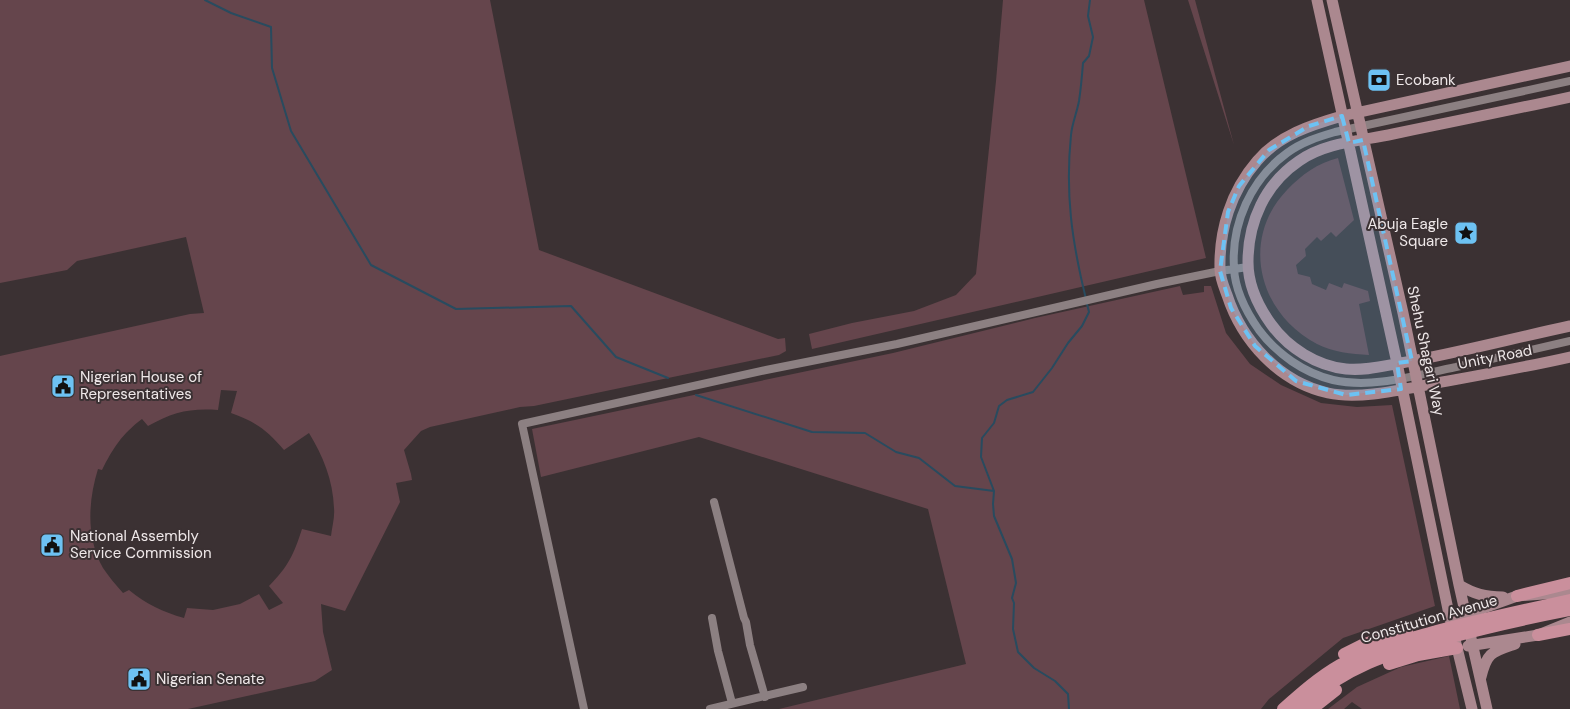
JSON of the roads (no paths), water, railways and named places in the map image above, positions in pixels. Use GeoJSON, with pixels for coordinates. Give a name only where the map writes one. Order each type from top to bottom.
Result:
{"type":"FeatureCollection","features":[{"type":"Feature","properties":{"kind":"main road","name":"Shehu Shagari Way"},"geometry":{"type":"LineString","coordinates":[[1317,0],[1451,621],[1472,709]]}},
{"type":"Feature","properties":{"kind":"main road","name":"Shehu Shagari Way"},"geometry":{"type":"LineString","coordinates":[[1332,0],[1417,381],[1466,618],[1487,709]]}},
{"type":"Feature","properties":{"kind":"main road","name":"Unity Road"},"geometry":{"type":"LineString","coordinates":[[1570,66],[1342,116],[1293,133],[1258,160],[1239,186],[1224,225],[1220,271],[1231,308],[1242,328],[1268,361],[1296,381],[1328,393],[1346,395],[1417,381],[1506,371],[1570,357]]}},
{"type":"Feature","properties":{"kind":"main road","name":"Unity Road"},"geometry":{"type":"LineString","coordinates":[[1570,97],[1349,142],[1311,153],[1286,171],[1269,190],[1259,208],[1251,229],[1248,267],[1256,299],[1264,314],[1290,345],[1307,356],[1329,365],[1346,369],[1365,369],[1397,364],[1570,326]]}},
{"type":"Feature","properties":{"kind":"main road"},"geometry":{"type":"LineString","coordinates":[[1459,585],[1480,596],[1517,596],[1570,583]]}},
{"type":"Feature","properties":{"kind":"main road","name":"Constitution Avenue"},"geometry":{"type":"LineString","coordinates":[[1451,621],[1466,618],[1494,603],[1517,596],[1570,592]]}},
{"type":"Feature","properties":{"kind":"main road","name":"Constitution Avenue"},"geometry":{"type":"LineString","coordinates":[[1283,709],[1321,677],[1340,665],[1374,649],[1483,619],[1570,600]]}},
{"type":"Feature","properties":{"kind":"main road","name":"Constitution Avenue"},"geometry":{"type":"LineString","coordinates":[[1298,709],[1334,681],[1374,660],[1410,647],[1487,627],[1570,610]]}},
{"type":"Feature","properties":{"kind":"main road"},"geometry":{"type":"LineString","coordinates":[[1279,709],[1299,683],[1324,665],[1348,652],[1385,636],[1451,621]]}},
{"type":"Feature","properties":{"kind":"main road"},"geometry":{"type":"LineString","coordinates":[[1481,680],[1486,659],[1492,654],[1570,622]]}},
{"type":"Feature","properties":{"kind":"main road"},"geometry":{"type":"LineString","coordinates":[[1312,709],[1330,694],[1369,671],[1405,658],[1472,643],[1570,630]]}},
{"type":"Feature","properties":{"kind":"street","name":"Unity Road"},"geometry":{"type":"LineString","coordinates":[[1400,384],[1348,383],[1332,380],[1302,368],[1289,360],[1264,337],[1243,302],[1234,269],[1240,218],[1254,186],[1274,164],[1299,145],[1312,139],[1570,82]]}},
{"type":"Feature","properties":{"kind":"street"},"geometry":{"type":"LineString","coordinates":[[584,709],[522,424],[766,370],[852,354],[1143,287],[1248,267]]}},
{"type":"Feature","properties":{"kind":"street","name":"Unity Road"},"geometry":{"type":"LineString","coordinates":[[1417,381],[1570,341]]}},
{"type":"Feature","properties":{"kind":"street"},"geometry":{"type":"LineString","coordinates":[[714,502],[765,697]]}},
{"type":"Feature","properties":{"kind":"street"},"geometry":{"type":"LineString","coordinates":[[712,618],[718,652],[732,703]]}},
{"type":"Feature","properties":{"kind":"street"},"geometry":{"type":"LineString","coordinates":[[710,709],[803,687]]}},
{"type":"Feature","properties":{"kind":"waterway"},"geometry":{"type":"LineString","coordinates":[[205,0],[231,13],[271,27],[272,68],[291,131],[371,265],[456,309],[571,306],[616,357],[668,378]]}},
{"type":"Feature","properties":{"kind":"waterway"},"geometry":{"type":"LineString","coordinates":[[1086,299],[1071,218],[1069,157],[1072,127],[1079,101],[1083,63],[1089,56],[1093,37],[1088,16],[1090,0]]}},
{"type":"Feature","properties":{"kind":"waterway"},"geometry":{"type":"LineString","coordinates":[[1069,709],[1068,694],[1055,681],[1034,668],[1018,652],[1013,629],[1014,603],[1012,598],[1016,583],[1012,559],[994,516],[994,491],[981,457],[982,438],[994,423],[999,406],[1007,400],[1033,392],[1082,326],[1089,312],[1087,304]]}},
{"type":"Feature","properties":{"kind":"waterway"},"geometry":{"type":"LineString","coordinates":[[696,395],[812,432],[865,433],[896,452],[919,458],[955,486],[994,491]]}},
{"type":"Feature","properties":{"kind":"place","name":"Ecobank"},"geometry":{"type":"Point","coordinates":[1379,80]}},
{"type":"Feature","properties":{"kind":"place","name":"Abuja Eagle Square"},"geometry":{"type":"Point","coordinates":[1466,233]}},
{"type":"Feature","properties":{"kind":"place","name":"Nigerian House of Representatives"},"geometry":{"type":"Point","coordinates":[63,386]}},
{"type":"Feature","properties":{"kind":"place","name":"National Assembly Service Commission"},"geometry":{"type":"Point","coordinates":[52,545]}},
{"type":"Feature","properties":{"kind":"place","name":"Nigerian Senate"},"geometry":{"type":"Point","coordinates":[139,679]}}]}
